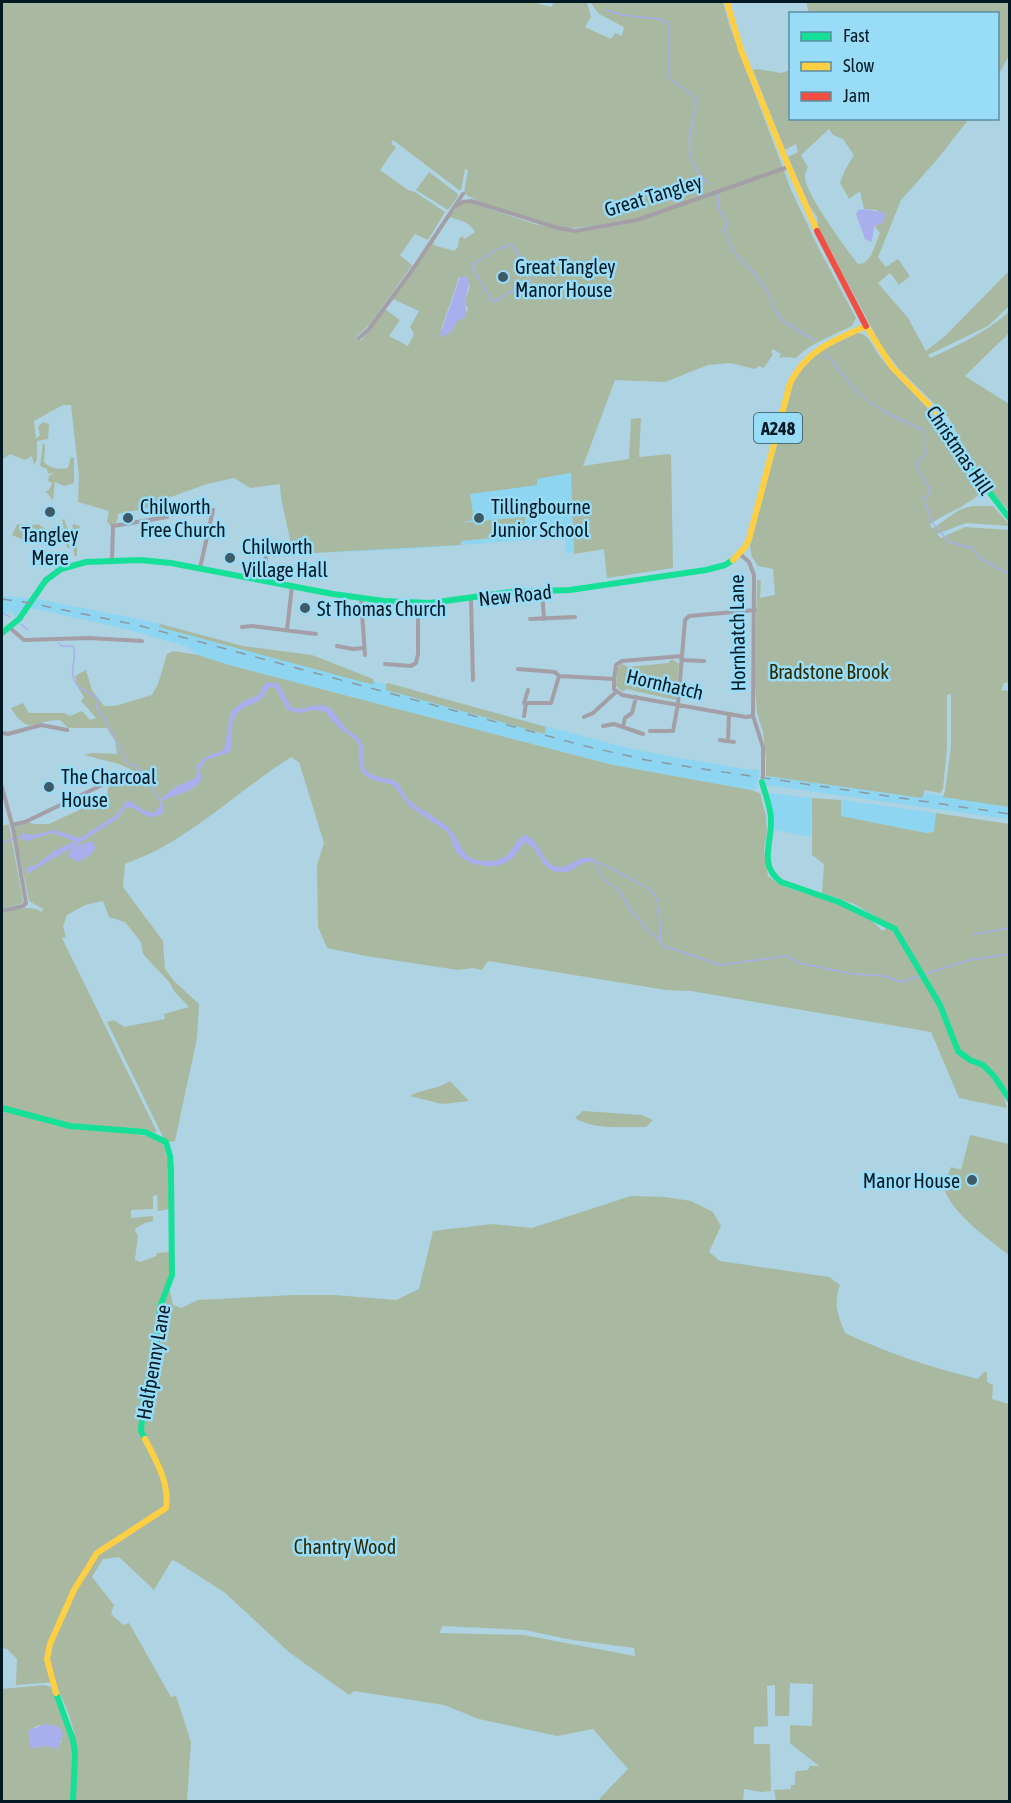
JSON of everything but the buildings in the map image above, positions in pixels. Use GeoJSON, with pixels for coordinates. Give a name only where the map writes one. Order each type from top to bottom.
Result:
{"type":"FeatureCollection","features":[{"type":"Feature","properties":{"kind":"main road","name":"Christmas Hill"},"geometry":{"type":"LineString","coordinates":[[727,2],[737,35],[788,167],[821,242],[866,326],[892,367],[935,411],[953,445],[1010,519]]}},
{"type":"Feature","properties":{"kind":"main road","name":"A248"},"geometry":{"type":"LineString","coordinates":[[740,554],[749,539],[784,403],[794,373],[800,363],[815,350],[866,326]]}},
{"type":"Feature","properties":{"kind":"main road","name":"New Road"},"geometry":{"type":"LineString","coordinates":[[2,633],[10,628],[46,580],[61,569],[78,563],[140,560],[200,568],[361,598],[418,602],[609,585],[725,566],[740,554]]}},
{"type":"Feature","properties":{"kind":"main road"},"geometry":{"type":"LineString","coordinates":[[763,779],[771,816],[767,851],[773,876],[781,882],[839,902],[892,927],[925,978],[958,1051],[970,1060],[983,1065],[994,1076],[1010,1100]]}},
{"type":"Feature","properties":{"kind":"main road","name":"Halfpenny Lane"},"geometry":{"type":"LineString","coordinates":[[2,1108],[21,1111],[69,1126],[150,1134],[166,1142],[170,1156],[172,1275],[160,1307],[156,1352],[144,1396],[141,1431],[160,1468],[168,1497],[166,1508],[97,1553],[74,1590],[50,1644],[47,1659],[50,1674],[73,1740],[75,1754],[73,1802]]}},
{"type":"Feature","properties":{"kind":"street","name":"Great Tangley"},"geometry":{"type":"LineString","coordinates":[[456,206],[471,201],[558,228],[575,231],[637,219],[788,167]]}},
{"type":"Feature","properties":{"kind":"street"},"geometry":{"type":"LineString","coordinates":[[359,338],[369,329],[415,266],[446,216],[463,194]]}},
{"type":"Feature","properties":{"kind":"street"},"geometry":{"type":"LineString","coordinates":[[200,568],[213,510]]}},
{"type":"Feature","properties":{"kind":"street"},"geometry":{"type":"LineString","coordinates":[[112,560],[113,526],[167,517]]}},
{"type":"Feature","properties":{"kind":"street"},"geometry":{"type":"LineString","coordinates":[[263,580],[266,564],[265,543]]}},
{"type":"Feature","properties":{"kind":"street","name":"Hornhatch Lane"},"geometry":{"type":"LineString","coordinates":[[740,554],[750,562],[754,574],[753,716],[763,747],[763,779]]}},
{"type":"Feature","properties":{"kind":"street"},"geometry":{"type":"LineString","coordinates":[[287,630],[292,586]]}},
{"type":"Feature","properties":{"kind":"street"},"geometry":{"type":"LineString","coordinates":[[542,591],[543,619]]}},
{"type":"Feature","properties":{"kind":"street"},"geometry":{"type":"LineString","coordinates":[[361,598],[365,655]]}},
{"type":"Feature","properties":{"kind":"street"},"geometry":{"type":"LineString","coordinates":[[471,599],[473,681]]}},
{"type":"Feature","properties":{"kind":"street"},"geometry":{"type":"LineString","coordinates":[[385,664],[415,667],[418,654],[418,602]]}},
{"type":"Feature","properties":{"kind":"street","name":"Hornhatch"},"geometry":{"type":"LineString","coordinates":[[753,716],[746,717],[616,692],[614,679],[616,665],[622,661],[681,658],[683,624],[689,616],[755,610]]}},
{"type":"Feature","properties":{"kind":"street"},"geometry":{"type":"LineString","coordinates":[[530,620],[575,617]]}},
{"type":"Feature","properties":{"kind":"street"},"geometry":{"type":"LineString","coordinates":[[242,627],[252,626],[316,634]]}},
{"type":"Feature","properties":{"kind":"street"},"geometry":{"type":"LineString","coordinates":[[10,628],[24,640],[89,638],[142,641]]}},
{"type":"Feature","properties":{"kind":"street"},"geometry":{"type":"LineString","coordinates":[[337,646],[353,649],[364,648]]}},
{"type":"Feature","properties":{"kind":"street"},"geometry":{"type":"LineString","coordinates":[[650,731],[673,730],[678,704],[681,658],[704,660]]}},
{"type":"Feature","properties":{"kind":"street","name":"Hornhatch"},"geometry":{"type":"LineString","coordinates":[[518,669],[555,672],[559,676],[614,679]]}},
{"type":"Feature","properties":{"kind":"street"},"geometry":{"type":"LineString","coordinates":[[526,703],[551,703],[559,676]]}},
{"type":"Feature","properties":{"kind":"street"},"geometry":{"type":"LineString","coordinates":[[524,716],[526,703],[524,703],[528,690]]}},
{"type":"Feature","properties":{"kind":"street"},"geometry":{"type":"LineString","coordinates":[[584,717],[593,713],[616,692]]}},
{"type":"Feature","properties":{"kind":"street"},"geometry":{"type":"LineString","coordinates":[[623,727],[625,718],[632,713],[636,697]]}},
{"type":"Feature","properties":{"kind":"street"},"geometry":{"type":"LineString","coordinates":[[728,741],[729,714]]}},
{"type":"Feature","properties":{"kind":"street"},"geometry":{"type":"LineString","coordinates":[[603,726],[614,724],[643,734]]}},
{"type":"Feature","properties":{"kind":"street"},"geometry":{"type":"LineString","coordinates":[[2,733],[8,734],[41,725],[67,730]]}},
{"type":"Feature","properties":{"kind":"street"},"geometry":{"type":"LineString","coordinates":[[720,740],[734,742]]}},
{"type":"Feature","properties":{"kind":"street"},"geometry":{"type":"LineString","coordinates":[[12,825],[25,822],[102,785]]}},
{"type":"Feature","properties":{"kind":"street"},"geometry":{"type":"LineString","coordinates":[[2,787],[12,825],[26,903],[2,911]]}},
{"type":"Feature","properties":{"kind":"shaded area"},"geometry":{"type":"Polygon","coordinates":[[[858,210],[886,213],[883,223],[874,228],[871,242],[865,239],[856,214],[858,210]]]}},
{"type":"Feature","properties":{"kind":"shaded area"},"geometry":{"type":"Polygon","coordinates":[[[465,276],[469,284],[465,318],[457,321],[452,331],[443,337],[440,336],[460,277],[465,276]]]}},
{"type":"Feature","properties":{"kind":"shaded area","name":"Tillingbourne Junior School"},"geometry":{"type":"Polygon","coordinates":[[[671,456],[673,568],[607,578],[604,549],[566,553],[565,537],[410,549],[293,554],[281,497],[537,485],[537,479],[671,456]]]}},
{"type":"Feature","properties":{"kind":"shaded area"},"geometry":{"type":"Polygon","coordinates":[[[2,596],[38,599],[158,623],[636,750],[760,770],[757,788],[751,790],[613,765],[229,665],[198,655],[185,646],[126,629],[27,607],[22,608],[15,618],[13,613],[2,613],[2,596]]]}},
{"type":"Feature","properties":{"kind":"shaded area"},"geometry":{"type":"Polygon","coordinates":[[[269,682],[279,684],[291,707],[320,705],[330,708],[344,726],[362,742],[365,768],[374,775],[396,782],[410,801],[453,832],[466,854],[471,858],[486,861],[502,858],[525,835],[534,841],[546,859],[554,866],[563,867],[588,857],[594,858],[592,862],[584,863],[569,871],[558,872],[547,867],[527,843],[524,843],[513,858],[503,864],[485,866],[467,861],[456,852],[447,832],[409,806],[393,785],[367,777],[363,773],[359,762],[358,742],[338,727],[325,712],[315,710],[299,713],[287,710],[276,689],[270,687],[262,698],[242,709],[236,716],[232,727],[230,752],[206,760],[200,768],[199,783],[190,790],[162,801],[163,812],[158,816],[149,817],[126,807],[117,819],[73,847],[92,841],[96,848],[89,856],[78,862],[68,856],[71,848],[27,874],[26,868],[36,865],[54,851],[75,841],[52,833],[26,841],[22,839],[22,833],[33,835],[55,830],[80,838],[116,815],[127,801],[154,813],[159,807],[161,798],[177,786],[194,779],[197,774],[196,766],[207,756],[224,750],[231,712],[242,702],[260,694],[263,685],[269,682]]]}},
{"type":"Feature","properties":{"kind":"shaded area"},"geometry":{"type":"Polygon","coordinates":[[[766,776],[922,798],[924,793],[1009,807],[1009,819],[765,785],[766,776]]]}},
{"type":"Feature","properties":{"kind":"shaded area"},"geometry":{"type":"Polygon","coordinates":[[[768,793],[812,798],[811,837],[774,830],[768,793]]]}},
{"type":"Feature","properties":{"kind":"shaded area"},"geometry":{"type":"Polygon","coordinates":[[[841,800],[936,813],[934,832],[926,833],[840,816],[841,800]]]}},
{"type":"Feature","properties":{"kind":"shaded area"},"geometry":{"type":"Polygon","coordinates":[[[46,1724],[60,1727],[63,1734],[59,1746],[56,1749],[47,1746],[31,1748],[30,1735],[27,1731],[46,1724]]]}},
{"type":"Feature","properties":{"kind":"green space"},"geometry":{"type":"Polygon","coordinates":[[[2,2],[533,2],[551,7],[554,2],[587,2],[591,17],[585,27],[611,39],[615,33],[622,36],[624,27],[599,14],[590,2],[723,2],[729,24],[791,190],[856,318],[852,326],[814,344],[796,358],[779,358],[781,354],[773,349],[771,352],[773,354],[764,368],[759,366],[755,369],[730,363],[708,365],[665,382],[615,380],[583,466],[629,459],[631,419],[641,418],[639,457],[670,454],[671,456],[673,568],[607,578],[604,549],[574,554],[571,473],[537,479],[537,485],[470,494],[474,520],[459,523],[525,517],[526,535],[461,541],[461,545],[293,554],[280,484],[250,488],[234,478],[207,484],[168,498],[168,504],[118,514],[117,521],[112,528],[107,521],[109,511],[78,502],[79,477],[71,405],[63,405],[34,421],[36,439],[40,435],[38,427],[43,422],[49,424],[48,439],[37,441],[37,459],[34,465],[32,456],[25,460],[10,454],[2,460],[2,2]],[[393,140],[391,144],[396,147],[380,170],[445,212],[428,240],[415,234],[400,255],[412,265],[370,324],[356,337],[361,341],[385,309],[400,320],[389,336],[408,346],[414,334],[410,327],[419,311],[393,299],[437,232],[433,245],[454,251],[462,236],[465,239],[475,232],[467,223],[448,217],[461,204],[468,202],[535,224],[577,232],[627,224],[629,220],[569,228],[514,214],[471,198],[464,193],[468,170],[465,169],[461,190],[459,190],[393,140]],[[459,277],[441,330],[457,321],[468,310],[465,302],[470,286],[459,277]]]}},
{"type":"Feature","properties":{"kind":"green space"},"geometry":{"type":"Polygon","coordinates":[[[806,2],[1009,2],[1009,55],[999,74],[999,12],[809,12],[806,2]]]}},
{"type":"Feature","properties":{"kind":"green space"},"geometry":{"type":"Polygon","coordinates":[[[753,70],[781,73],[789,70],[789,120],[968,120],[901,200],[878,257],[886,267],[898,259],[910,276],[899,285],[890,273],[878,283],[908,318],[926,351],[945,336],[1009,271],[1009,306],[988,326],[928,355],[930,358],[971,338],[1009,312],[1009,333],[965,376],[1009,404],[1009,511],[971,461],[949,418],[899,369],[882,347],[818,227],[817,217],[810,207],[788,157],[798,152],[796,144],[785,150],[753,70]],[[829,129],[801,155],[808,167],[805,175],[806,184],[811,194],[858,264],[864,263],[871,256],[880,233],[875,227],[878,224],[877,210],[864,209],[860,191],[849,199],[840,183],[854,155],[843,139],[833,135],[829,129]]]}},
{"type":"Feature","properties":{"kind":"green space"},"geometry":{"type":"Polygon","coordinates":[[[429,172],[458,194],[448,210],[416,190],[429,172]]]}},
{"type":"Feature","properties":{"kind":"green space","name":"Bradstone Brook"},"geometry":{"type":"Polygon","coordinates":[[[857,333],[868,339],[888,366],[937,420],[951,450],[981,492],[964,505],[930,524],[932,529],[959,510],[972,506],[993,506],[1009,524],[1009,526],[966,523],[937,534],[941,538],[965,527],[1009,530],[1009,682],[1004,683],[1001,690],[1009,691],[1009,807],[943,797],[951,746],[951,694],[947,695],[947,748],[943,789],[940,793],[925,790],[922,798],[766,776],[763,732],[757,713],[755,682],[757,579],[761,581],[760,598],[775,595],[773,569],[758,566],[752,557],[750,546],[794,380],[821,351],[857,333]]]}},
{"type":"Feature","properties":{"kind":"green space"},"geometry":{"type":"Polygon","coordinates":[[[43,443],[45,445],[44,462],[53,468],[68,468],[71,457],[74,458],[74,483],[64,486],[55,482],[53,500],[45,492],[49,490],[52,483],[48,481],[49,476],[54,472],[48,474],[47,469],[40,466],[43,443]]]}},
{"type":"Feature","properties":{"kind":"green space"},"geometry":{"type":"Polygon","coordinates":[[[64,519],[69,533],[72,532],[73,524],[80,526],[77,556],[75,556],[71,540],[68,541],[70,548],[68,548],[62,541],[53,537],[46,536],[44,539],[31,535],[21,539],[12,535],[17,524],[29,526],[38,524],[47,530],[57,527],[64,529],[62,520],[64,519]]]}},
{"type":"Feature","properties":{"kind":"green space"},"geometry":{"type":"Polygon","coordinates":[[[160,624],[243,646],[312,655],[373,679],[374,685],[159,627],[160,624]]]}},
{"type":"Feature","properties":{"kind":"green space","name":"Chantry Wood"},"geometry":{"type":"Polygon","coordinates":[[[173,651],[198,655],[613,765],[760,793],[766,816],[767,834],[764,849],[768,876],[785,886],[852,910],[870,920],[882,931],[888,927],[893,931],[896,928],[854,904],[822,893],[824,864],[812,855],[812,798],[841,800],[841,816],[926,833],[934,832],[936,813],[1009,824],[1009,1096],[997,1075],[983,1063],[1002,1089],[1007,1108],[959,1098],[931,1032],[691,991],[666,990],[488,961],[482,970],[473,968],[458,970],[327,948],[318,927],[317,865],[324,843],[299,762],[291,757],[176,839],[125,864],[123,887],[163,941],[165,969],[174,981],[199,1004],[197,1038],[175,1141],[164,1139],[107,1022],[114,1020],[124,1027],[165,1019],[164,1014],[189,1007],[143,954],[141,942],[125,922],[109,917],[103,901],[85,905],[67,915],[63,927],[66,937],[62,938],[157,1132],[131,1133],[151,1137],[163,1143],[169,1165],[171,1209],[158,1211],[157,1195],[153,1196],[153,1209],[131,1210],[131,1218],[153,1216],[153,1221],[136,1228],[138,1235],[135,1260],[141,1262],[156,1256],[157,1253],[171,1252],[171,1273],[165,1290],[170,1291],[173,1305],[181,1308],[198,1300],[294,1295],[334,1295],[396,1300],[419,1289],[433,1231],[492,1224],[532,1228],[631,1196],[665,1197],[691,1201],[713,1212],[721,1226],[709,1252],[720,1261],[829,1277],[840,1285],[838,1315],[845,1333],[927,1365],[961,1375],[978,1379],[984,1372],[987,1372],[987,1382],[993,1385],[992,1399],[1009,1404],[1009,1801],[776,1801],[774,1790],[791,1789],[791,1785],[795,1785],[797,1771],[808,1770],[810,1766],[819,1766],[790,1743],[790,1725],[812,1726],[813,1684],[790,1683],[789,1716],[775,1716],[775,1685],[767,1686],[768,1726],[754,1727],[754,1744],[770,1744],[771,1791],[744,1789],[743,1801],[602,1801],[599,1799],[628,1769],[593,1729],[557,1736],[479,1719],[444,1705],[354,1691],[349,1695],[290,1653],[224,1592],[177,1562],[172,1560],[154,1590],[119,1557],[103,1559],[92,1577],[114,1605],[111,1614],[123,1625],[129,1623],[171,1697],[176,1696],[191,1742],[187,1801],[76,1801],[74,1732],[57,1686],[55,1682],[16,1685],[17,1659],[7,1649],[2,1648],[2,913],[27,908],[42,912],[43,909],[29,901],[14,827],[29,822],[49,824],[107,797],[108,788],[120,779],[131,786],[143,777],[122,765],[84,755],[117,754],[115,741],[107,728],[68,728],[60,720],[27,725],[11,708],[23,703],[29,713],[64,713],[70,716],[82,711],[90,720],[96,718],[81,701],[84,697],[77,686],[75,676],[86,670],[92,690],[104,706],[115,706],[152,695],[158,684],[167,654],[173,651]],[[443,1626],[439,1633],[524,1635],[635,1656],[634,1648],[572,1640],[525,1630],[443,1626]]]}},
{"type":"Feature","properties":{"kind":"green space"},"geometry":{"type":"Polygon","coordinates":[[[672,659],[679,664],[676,700],[626,689],[623,692],[616,686],[617,668],[622,664],[628,667],[668,663],[672,659]]]}},
{"type":"Feature","properties":{"kind":"green space"},"geometry":{"type":"Polygon","coordinates":[[[388,683],[546,727],[545,734],[386,690],[388,683]]]}},
{"type":"Feature","properties":{"kind":"green space"},"geometry":{"type":"Polygon","coordinates":[[[9,824],[23,903],[2,909],[2,826],[9,824]]]}},
{"type":"Feature","properties":{"kind":"green space"},"geometry":{"type":"Polygon","coordinates":[[[450,1081],[469,1101],[442,1104],[410,1096],[441,1086],[450,1081]]]}},
{"type":"Feature","properties":{"kind":"green space"},"geometry":{"type":"Polygon","coordinates":[[[583,1111],[642,1115],[653,1120],[646,1127],[600,1126],[575,1118],[583,1111]]]}},
{"type":"Feature","properties":{"kind":"green space"},"geometry":{"type":"Polygon","coordinates":[[[970,1135],[1009,1144],[1009,1255],[962,1215],[947,1196],[943,1186],[939,1185],[943,1178],[947,1178],[951,1167],[961,1170],[970,1135]]]}},
{"type":"Feature","properties":{"kind":"green space"},"geometry":{"type":"Polygon","coordinates":[[[44,1685],[51,1687],[63,1711],[73,1746],[71,1801],[2,1801],[2,1689],[44,1685]],[[39,1725],[28,1731],[31,1748],[47,1746],[56,1749],[62,1741],[39,1725]]]}},
{"type":"Feature","properties":{"kind":"waterway"},"geometry":{"type":"LineString","coordinates":[[606,10],[623,15],[659,19],[669,23],[669,78],[697,100],[690,135],[690,155],[694,165],[709,184]]}},
{"type":"Feature","properties":{"kind":"waterway"},"geometry":{"type":"LineString","coordinates":[[718,194],[719,209],[727,222],[724,230],[736,255],[749,267],[767,291],[775,310],[784,322],[814,340]]}},
{"type":"Feature","properties":{"kind":"waterway"},"geometry":{"type":"LineString","coordinates":[[499,249],[511,244],[520,256]]}},
{"type":"Feature","properties":{"kind":"waterway"},"geometry":{"type":"LineString","coordinates":[[480,281],[472,268],[473,264],[496,250]]}},
{"type":"Feature","properties":{"kind":"waterway"},"geometry":{"type":"LineString","coordinates":[[522,257],[531,272]]}},
{"type":"Feature","properties":{"kind":"waterway"},"geometry":{"type":"LineString","coordinates":[[516,289],[531,280],[532,274]]}},
{"type":"Feature","properties":{"kind":"waterway"},"geometry":{"type":"LineString","coordinates":[[481,282],[492,301],[504,296]]}},
{"type":"Feature","properties":{"kind":"waterway"},"geometry":{"type":"LineString","coordinates":[[505,295],[514,290]]}},
{"type":"Feature","properties":{"kind":"waterway"},"geometry":{"type":"LineString","coordinates":[[826,354],[859,394],[883,411],[925,431],[926,453],[916,465],[930,490],[924,498],[931,521],[949,542],[972,548],[981,559],[1010,575]]}},
{"type":"Feature","properties":{"kind":"waterway"},"geometry":{"type":"LineString","coordinates":[[2,613],[10,617]]}},
{"type":"Feature","properties":{"kind":"waterway"},"geometry":{"type":"LineString","coordinates":[[21,624],[28,630]]}},
{"type":"Feature","properties":{"kind":"waterway"},"geometry":{"type":"LineString","coordinates":[[58,643],[62,646],[73,646],[75,682],[81,689],[98,700],[96,705],[128,764],[136,766],[146,777]]}},
{"type":"Feature","properties":{"kind":"waterway"},"geometry":{"type":"LineString","coordinates":[[147,781],[159,799]]}},
{"type":"Feature","properties":{"kind":"waterway"},"geometry":{"type":"LineString","coordinates":[[2,842],[23,836]]}},
{"type":"Feature","properties":{"kind":"waterway"},"geometry":{"type":"LineString","coordinates":[[592,860],[615,870],[654,894],[659,910],[661,941]]}},
{"type":"Feature","properties":{"kind":"waterway"},"geometry":{"type":"LineString","coordinates":[[593,860],[602,878],[619,890],[631,910],[649,932],[661,941],[661,945],[720,965],[787,956],[799,963],[853,974],[884,976],[902,982],[920,976]]}},
{"type":"Feature","properties":{"kind":"waterway"},"geometry":{"type":"LineString","coordinates":[[974,934],[1010,928]]}},
{"type":"Feature","properties":{"kind":"waterway"},"geometry":{"type":"LineString","coordinates":[[925,974],[970,960],[1010,954]]}},
{"type":"Feature","properties":{"kind":"railway"},"geometry":{"type":"LineString","coordinates":[[2,599],[141,626],[585,746],[646,760],[1010,814]]}},
{"type":"Feature","properties":{"kind":"traffic: fast"},"geometry":{"type":"LineString","coordinates":[[944,429],[953,445],[1010,519]]}},
{"type":"Feature","properties":{"kind":"traffic: fast"},"geometry":{"type":"LineString","coordinates":[[2,633],[19,619],[46,580],[61,569],[86,562],[140,560],[171,563],[333,594],[384,601],[430,603],[511,592],[570,590],[706,570],[725,565],[733,560]]}},
{"type":"Feature","properties":{"kind":"traffic: fast"},"geometry":{"type":"LineString","coordinates":[[762,782],[771,815],[768,861],[774,875],[781,882],[839,902],[895,929],[940,1005],[958,1051],[970,1060],[983,1065],[994,1076],[1010,1100]]}},
{"type":"Feature","properties":{"kind":"traffic: fast"},"geometry":{"type":"LineString","coordinates":[[2,1108],[70,1126],[145,1132],[166,1142],[171,1172],[172,1275],[160,1307],[156,1352],[144,1396],[141,1431],[145,1439]]}},
{"type":"Feature","properties":{"kind":"traffic: fast"},"geometry":{"type":"LineString","coordinates":[[56,1693],[73,1740],[75,1754],[73,1802]]}},
{"type":"Feature","properties":{"kind":"traffic: slow"},"geometry":{"type":"LineString","coordinates":[[727,2],[741,50],[817,231]]}},
{"type":"Feature","properties":{"kind":"traffic: slow"},"geometry":{"type":"LineString","coordinates":[[733,560],[749,539],[790,383],[797,371],[822,347],[866,326],[892,367],[935,411],[944,429]]}},
{"type":"Feature","properties":{"kind":"traffic: slow"},"geometry":{"type":"LineString","coordinates":[[56,1693],[47,1659],[50,1644],[74,1590],[97,1553],[166,1508],[164,1481],[145,1439]]}},
{"type":"Feature","properties":{"kind":"traffic: jam"},"geometry":{"type":"LineString","coordinates":[[817,231],[866,326]]}},
{"type":"Feature","properties":{"kind":"place","name":"Great Tangley Manor House"},"geometry":{"type":"Point","coordinates":[503,277]}},
{"type":"Feature","properties":{"kind":"place","name":"Tangley Mere"},"geometry":{"type":"Point","coordinates":[50,512]}},
{"type":"Feature","properties":{"kind":"place","name":"Chilworth Free Church"},"geometry":{"type":"Point","coordinates":[128,518]}},
{"type":"Feature","properties":{"kind":"place","name":"Tillingbourne Junior School"},"geometry":{"type":"Point","coordinates":[479,518]}},
{"type":"Feature","properties":{"kind":"place","name":"Chilworth Village Hall"},"geometry":{"type":"Point","coordinates":[230,558]}},
{"type":"Feature","properties":{"kind":"place","name":"St Thomas Church"},"geometry":{"type":"Point","coordinates":[305,608]}},
{"type":"Feature","properties":{"kind":"place","name":"The Charcoal House"},"geometry":{"type":"Point","coordinates":[49,787]}},
{"type":"Feature","properties":{"kind":"place","name":"Manor House"},"geometry":{"type":"Point","coordinates":[972,1180]}}]}
